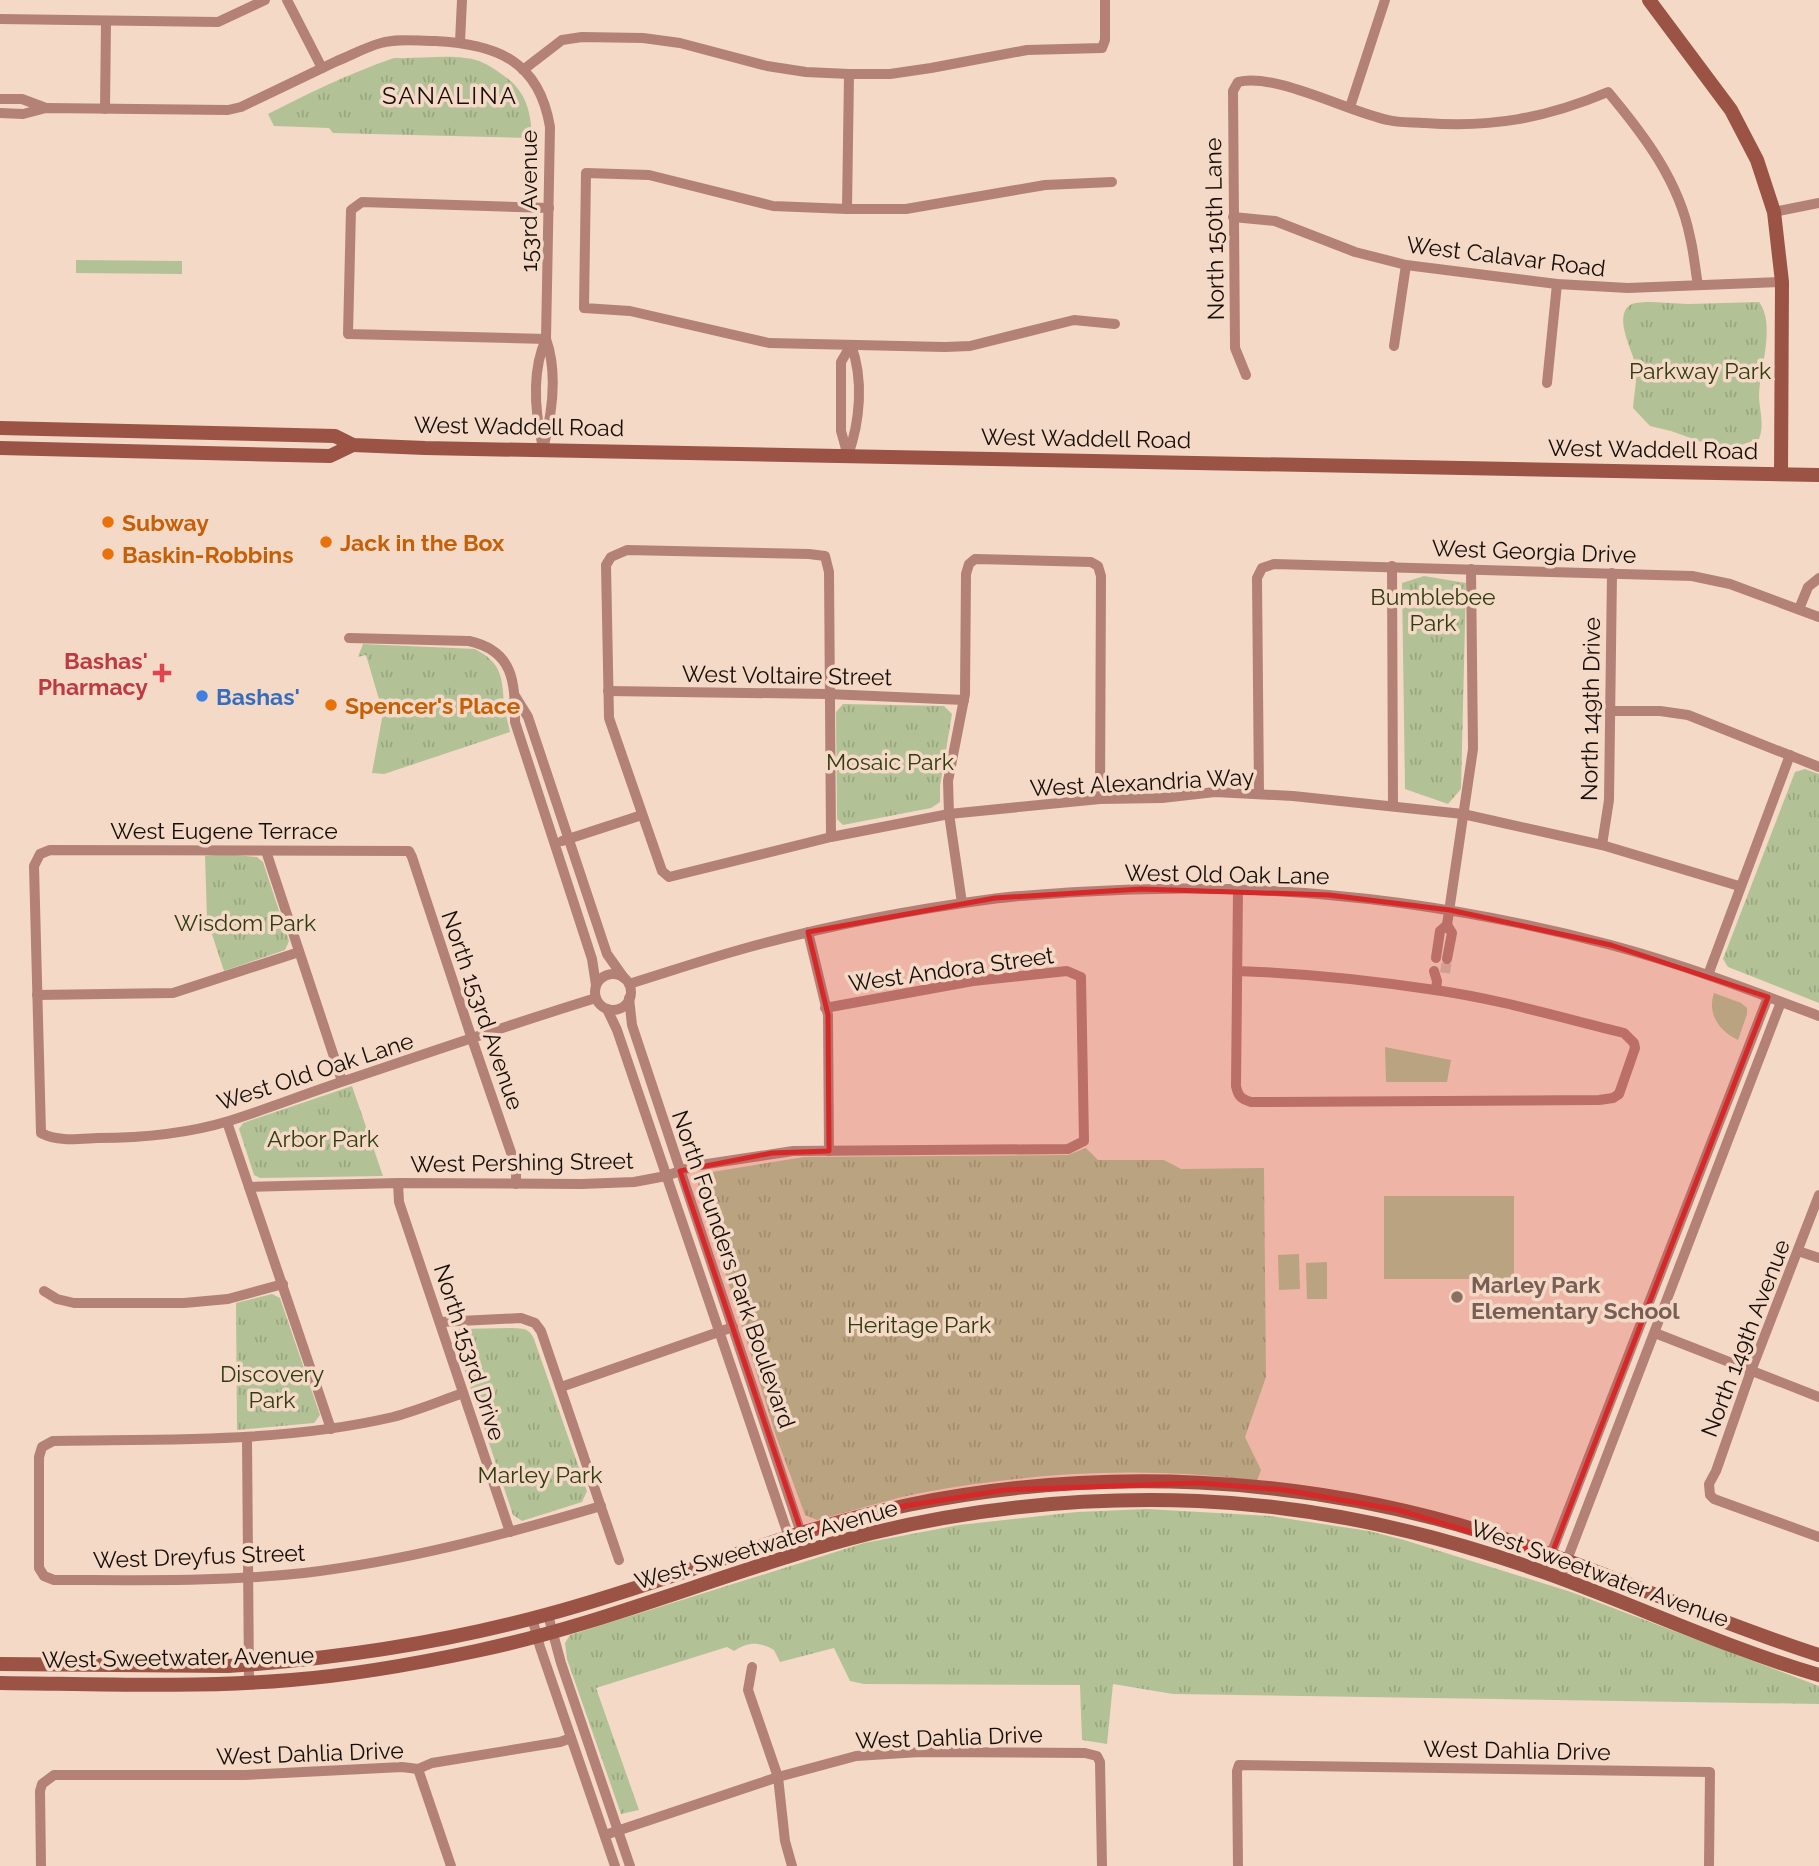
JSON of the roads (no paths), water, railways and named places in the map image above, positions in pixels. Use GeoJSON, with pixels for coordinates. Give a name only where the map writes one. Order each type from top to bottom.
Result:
{"type":"FeatureCollection","features":[{"type":"Feature","properties":{"kind":"street"},"geometry":{"type":"LineString","coordinates":[[0,19],[218,22],[265,0]]}},
{"type":"Feature","properties":{"kind":"street"},"geometry":{"type":"LineString","coordinates":[[287,0],[322,68]]}},
{"type":"Feature","properties":{"kind":"street"},"geometry":{"type":"LineString","coordinates":[[460,42],[462,0]]}},
{"type":"Feature","properties":{"kind":"street"},"geometry":{"type":"LineString","coordinates":[[0,113],[23,114],[47,108],[228,110],[241,107],[322,68],[385,42],[460,42],[481,46],[495,51],[523,70],[562,40],[582,37],[643,38],[680,43],[767,66],[806,72],[890,74],[1027,50],[1102,48],[1105,40],[1105,0]]}},
{"type":"Feature","properties":{"kind":"street"},"geometry":{"type":"LineString","coordinates":[[1385,0],[1350,107],[1387,120],[1489,125],[1547,114],[1608,92],[1638,128],[1668,174],[1690,234],[1698,285]]}},
{"type":"Feature","properties":{"kind":"street"},"geometry":{"type":"LineString","coordinates":[[1649,0],[1731,110],[1757,160],[1773,212],[1782,282],[1782,474]]}},
{"type":"Feature","properties":{"kind":"street"},"geometry":{"type":"LineString","coordinates":[[105,109],[106,21]]}},
{"type":"Feature","properties":{"kind":"street","name":"153rd Avenue"},"geometry":{"type":"LineString","coordinates":[[523,70],[538,90],[548,116],[546,339],[538,356],[536,419],[543,449]]}},
{"type":"Feature","properties":{"kind":"street"},"geometry":{"type":"LineString","coordinates":[[847,209],[849,74]]}},
{"type":"Feature","properties":{"kind":"street","name":"North 150th Lane"},"geometry":{"type":"LineString","coordinates":[[1246,375],[1235,348],[1233,91],[1238,82],[1246,80],[1281,85],[1350,107]]}},
{"type":"Feature","properties":{"kind":"street"},"geometry":{"type":"LineString","coordinates":[[0,99],[22,99],[47,108]]}},
{"type":"Feature","properties":{"kind":"street"},"geometry":{"type":"LineString","coordinates":[[1112,182],[1045,185],[906,209],[847,209],[773,206],[649,175],[586,173],[584,307],[630,311],[769,343],[970,346],[1074,320],[1115,324]]}},
{"type":"Feature","properties":{"kind":"street"},"geometry":{"type":"LineString","coordinates":[[546,339],[348,334],[351,210],[362,202],[549,208]]}},
{"type":"Feature","properties":{"kind":"street"},"geometry":{"type":"LineString","coordinates":[[1773,212],[1819,203]]}},
{"type":"Feature","properties":{"kind":"street","name":"West Calavar Road"},"geometry":{"type":"LineString","coordinates":[[1233,217],[1275,221],[1354,251],[1406,265],[1558,284],[1629,288],[1782,282]]}},
{"type":"Feature","properties":{"kind":"street"},"geometry":{"type":"LineString","coordinates":[[1394,346],[1406,265]]}},
{"type":"Feature","properties":{"kind":"street"},"geometry":{"type":"LineString","coordinates":[[1547,383],[1558,284]]}},
{"type":"Feature","properties":{"kind":"street"},"geometry":{"type":"LineString","coordinates":[[848,456],[857,430],[858,363],[851,345]]}},
{"type":"Feature","properties":{"kind":"street"},"geometry":{"type":"LineString","coordinates":[[848,456],[841,430],[841,362],[851,345]]}},
{"type":"Feature","properties":{"kind":"street","name":"West Waddell Road"},"geometry":{"type":"LineString","coordinates":[[0,428],[335,436],[353,445],[1819,475]]}},
{"type":"Feature","properties":{"kind":"street"},"geometry":{"type":"LineString","coordinates":[[143,452],[187,441],[259,443],[278,435]]}},
{"type":"Feature","properties":{"kind":"street","name":"West Waddell Road"},"geometry":{"type":"LineString","coordinates":[[0,448],[330,456],[353,445]]}},
{"type":"Feature","properties":{"kind":"street"},"geometry":{"type":"LineString","coordinates":[[555,843],[642,815],[609,718],[606,565],[611,557],[627,550],[825,556],[829,572],[831,837]]}},
{"type":"Feature","properties":{"kind":"street"},"geometry":{"type":"LineString","coordinates":[[962,903],[949,814],[948,781],[964,700],[966,574],[968,564],[975,559],[1091,562],[1098,566],[1101,576],[1100,799]]}},
{"type":"Feature","properties":{"kind":"street","name":"West Georgia Drive"},"geometry":{"type":"LineString","coordinates":[[1259,794],[1257,578],[1262,568],[1274,564],[1692,576],[1730,584],[1819,617]]}},
{"type":"Feature","properties":{"kind":"street"},"geometry":{"type":"LineString","coordinates":[[1392,566],[1393,806]]}},
{"type":"Feature","properties":{"kind":"street"},"geometry":{"type":"LineString","coordinates":[[1442,955],[1440,931],[1447,925],[1450,911],[1473,749],[1471,569]]}},
{"type":"Feature","properties":{"kind":"street","name":"North 149th Drive"},"geometry":{"type":"LineString","coordinates":[[1602,845],[1609,800],[1612,573]]}},
{"type":"Feature","properties":{"kind":"street"},"geometry":{"type":"LineString","coordinates":[[1799,609],[1808,587],[1819,578]]}},
{"type":"Feature","properties":{"kind":"street"},"geometry":{"type":"LineString","coordinates":[[349,638],[469,641],[497,652],[506,661],[515,695],[515,722],[592,959],[596,998],[607,1009],[618,1009],[629,998],[626,981],[607,954],[528,717],[515,695]]}},
{"type":"Feature","properties":{"kind":"street","name":"West Voltaire Street"},"geometry":{"type":"LineString","coordinates":[[608,691],[828,694],[964,700]]}},
{"type":"Feature","properties":{"kind":"street"},"geometry":{"type":"LineString","coordinates":[[1610,711],[1660,711],[1688,715],[1819,767]]}},
{"type":"Feature","properties":{"kind":"street"},"geometry":{"type":"LineString","coordinates":[[1709,975],[1739,886],[1790,755]]}},
{"type":"Feature","properties":{"kind":"street","name":"West Alexandria Way"},"geometry":{"type":"LineString","coordinates":[[642,815],[662,871],[669,877],[831,837],[949,814],[1100,799],[1162,798],[1215,792],[1259,794],[1465,814],[1602,845],[1739,886]]}},
{"type":"Feature","properties":{"kind":"street","name":"West Eugene Terrace"},"geometry":{"type":"LineString","coordinates":[[37,995],[34,866],[40,854],[50,850],[409,850]]}},
{"type":"Feature","properties":{"kind":"street","name":"North 153rd Avenue"},"geometry":{"type":"LineString","coordinates":[[409,850],[516,1167],[516,1184]]}},
{"type":"Feature","properties":{"kind":"street"},"geometry":{"type":"LineString","coordinates":[[266,851],[342,1082]]}},
{"type":"Feature","properties":{"kind":"street","name":"West Old Oak Lane"},"geometry":{"type":"LineString","coordinates":[[626,981],[808,932],[995,898],[1141,889],[1238,889],[1329,895],[1450,911],[1581,938],[1709,975],[1819,1016]]}},
{"type":"Feature","properties":{"kind":"street"},"geometry":{"type":"LineString","coordinates":[[1237,971],[1436,981],[1520,1007],[1624,1033],[1634,1043],[1635,1048],[1619,1094],[1613,1098],[1599,1100],[1251,1102],[1242,1099],[1236,1086],[1237,971],[1238,889]]}},
{"type":"Feature","properties":{"kind":"street"},"geometry":{"type":"LineString","coordinates":[[808,932],[828,1015],[830,1151]]}},
{"type":"Feature","properties":{"kind":"street"},"geometry":{"type":"LineString","coordinates":[[37,995],[173,993],[299,953]]}},
{"type":"Feature","properties":{"kind":"street","name":"West Andora Street"},"geometry":{"type":"LineString","coordinates":[[825,1008],[973,981],[1067,971],[1081,978],[1084,1142]]}},
{"type":"Feature","properties":{"kind":"street"},"geometry":{"type":"LineString","coordinates":[[1436,981],[1445,973]]}},
{"type":"Feature","properties":{"kind":"street"},"geometry":{"type":"LineString","coordinates":[[596,985],[608,974],[626,981]]}},
{"type":"Feature","properties":{"kind":"street","name":"West Old Oak Lane"},"geometry":{"type":"LineString","coordinates":[[37,995],[41,1133],[53,1139],[123,1138],[179,1133],[227,1122],[596,998]]}},
{"type":"Feature","properties":{"kind":"street"},"geometry":{"type":"LineString","coordinates":[[1544,1572],[1768,997]]}},
{"type":"Feature","properties":{"kind":"street","name":"North Founders Park Boulevard"},"geometry":{"type":"LineString","coordinates":[[629,998],[632,1025],[733,1327],[801,1553]]}},
{"type":"Feature","properties":{"kind":"street"},"geometry":{"type":"LineString","coordinates":[[1560,1578],[1781,1002]]}},
{"type":"Feature","properties":{"kind":"street","name":"North Founders Park Boulevard"},"geometry":{"type":"LineString","coordinates":[[607,1009],[617,1030],[718,1332],[796,1535]]}},
{"type":"Feature","properties":{"kind":"street"},"geometry":{"type":"LineString","coordinates":[[227,1122],[331,1429]]}},
{"type":"Feature","properties":{"kind":"street","name":"West Pershing Street"},"geometry":{"type":"LineString","coordinates":[[249,1186],[634,1182],[694,1166],[772,1153],[1068,1149],[1084,1142]]}},
{"type":"Feature","properties":{"kind":"street","name":"North 153rd Drive"},"geometry":{"type":"LineString","coordinates":[[398,1183],[399,1202],[510,1532]]}},
{"type":"Feature","properties":{"kind":"street","name":"North 149th Avenue"},"geometry":{"type":"LineString","coordinates":[[1819,1195],[1709,1484],[1710,1495],[1714,1499],[1819,1537]]}},
{"type":"Feature","properties":{"kind":"street"},"geometry":{"type":"LineString","coordinates":[[1798,1251],[1819,1258]]}},
{"type":"Feature","properties":{"kind":"street"},"geometry":{"type":"LineString","coordinates":[[44,1290],[57,1299],[74,1303],[184,1303],[228,1299],[282,1284]]}},
{"type":"Feature","properties":{"kind":"street"},"geometry":{"type":"LineString","coordinates":[[440,1322],[521,1318],[535,1322],[541,1331],[561,1387],[619,1560]]}},
{"type":"Feature","properties":{"kind":"street"},"geometry":{"type":"LineString","coordinates":[[561,1387],[733,1327]]}},
{"type":"Feature","properties":{"kind":"street"},"geometry":{"type":"LineString","coordinates":[[1655,1333],[1819,1397]]}},
{"type":"Feature","properties":{"kind":"street"},"geometry":{"type":"LineString","coordinates":[[249,1682],[247,1437],[331,1429],[395,1416],[463,1393]]}},
{"type":"Feature","properties":{"kind":"street","name":"West Dreyfus Street"},"geometry":{"type":"LineString","coordinates":[[247,1437],[53,1441],[42,1447],[39,1457],[39,1568],[44,1576],[54,1580],[248,1578],[369,1563],[445,1549],[601,1506]]}},
{"type":"Feature","properties":{"kind":"street","name":"West Sweetwater Avenue"},"geometry":{"type":"LineString","coordinates":[[0,1664],[248,1664],[396,1646],[548,1615],[796,1535],[905,1506],[1005,1490],[1102,1482],[1199,1483],[1284,1490],[1384,1507],[1479,1531],[1566,1561],[1725,1623],[1819,1655]]}},
{"type":"Feature","properties":{"kind":"street","name":"West Sweetwater Avenue"},"geometry":{"type":"LineString","coordinates":[[0,1683],[164,1685],[249,1682],[323,1677],[400,1666],[537,1637],[801,1553],[903,1526],[1004,1510],[1105,1501],[1198,1501],[1297,1511],[1360,1521],[1453,1543],[1544,1572],[1722,1642],[1819,1675]]}},
{"type":"Feature","properties":{"kind":"street"},"geometry":{"type":"LineString","coordinates":[[548,1615],[630,1866]]}},
{"type":"Feature","properties":{"kind":"street"},"geometry":{"type":"LineString","coordinates":[[532,1618],[615,1866]]}},
{"type":"Feature","properties":{"kind":"street"},"geometry":{"type":"LineString","coordinates":[[752,1667],[748,1690],[778,1777],[785,1841],[792,1866]]}},
{"type":"Feature","properties":{"kind":"street","name":"West Dahlia Drive"},"geometry":{"type":"LineString","coordinates":[[41,1866],[40,1791],[54,1775],[245,1775],[402,1767],[418,1769],[432,1763],[571,1738]]}},
{"type":"Feature","properties":{"kind":"street","name":"West Dahlia Drive"},"geometry":{"type":"LineString","coordinates":[[605,1835],[778,1777],[856,1756],[920,1752],[1085,1753],[1097,1756],[1100,1762],[1102,1866]]}},
{"type":"Feature","properties":{"kind":"street","name":"West Dahlia Drive"},"geometry":{"type":"LineString","coordinates":[[1238,1866],[1239,1765],[1710,1772],[1709,1866]]}},
{"type":"Feature","properties":{"kind":"street"},"geometry":{"type":"LineString","coordinates":[[418,1769],[451,1866]]}},
{"type":"Feature","properties":{"kind":"tunnel"},"geometry":{"type":"LineString","coordinates":[[1445,973],[1447,959]]}},
{"type":"Feature","properties":{"kind":"place","name":"Subway"},"geometry":{"type":"Point","coordinates":[108,522]}},
{"type":"Feature","properties":{"kind":"place","name":"Jack in the Box"},"geometry":{"type":"Point","coordinates":[326,542]}},
{"type":"Feature","properties":{"kind":"place","name":"Baskin-Robbins"},"geometry":{"type":"Point","coordinates":[108,554]}},
{"type":"Feature","properties":{"kind":"place","name":"Bashas' Pharmacy"},"geometry":{"type":"Point","coordinates":[162,673]}},
{"type":"Feature","properties":{"kind":"place","name":"Bashas'"},"geometry":{"type":"Point","coordinates":[202,696]}},
{"type":"Feature","properties":{"kind":"place","name":"Spencer's Place"},"geometry":{"type":"Point","coordinates":[331,705]}},
{"type":"Feature","properties":{"kind":"place","name":"Marley Park Elementary School"},"geometry":{"type":"Point","coordinates":[1457,1297]}},
{"type":"Feature","properties":{"kind":"district","name":"SANALINA"},"geometry":{"type":"Point","coordinates":[450,95]}},
{"type":"Feature","properties":{"kind":"park label","name":"Parkway Park"},"geometry":{"type":"Point","coordinates":[1700,370]}},
{"type":"Feature","properties":{"kind":"park label","name":"Bumblebee Park"},"geometry":{"type":"Point","coordinates":[1433,609]}},
{"type":"Feature","properties":{"kind":"park label","name":"Mosaic Park"},"geometry":{"type":"Point","coordinates":[890,761]}},
{"type":"Feature","properties":{"kind":"park label","name":"Wisdom Park"},"geometry":{"type":"Point","coordinates":[245,922]}},
{"type":"Feature","properties":{"kind":"park label","name":"Arbor Park"},"geometry":{"type":"Point","coordinates":[323,1138]}},
{"type":"Feature","properties":{"kind":"park label","name":"Heritage Park"},"geometry":{"type":"Point","coordinates":[919,1324]}},
{"type":"Feature","properties":{"kind":"park label","name":"Discovery Park"},"geometry":{"type":"Point","coordinates":[272,1386]}},
{"type":"Feature","properties":{"kind":"park label","name":"Marley Park"},"geometry":{"type":"Point","coordinates":[540,1474]}}]}
